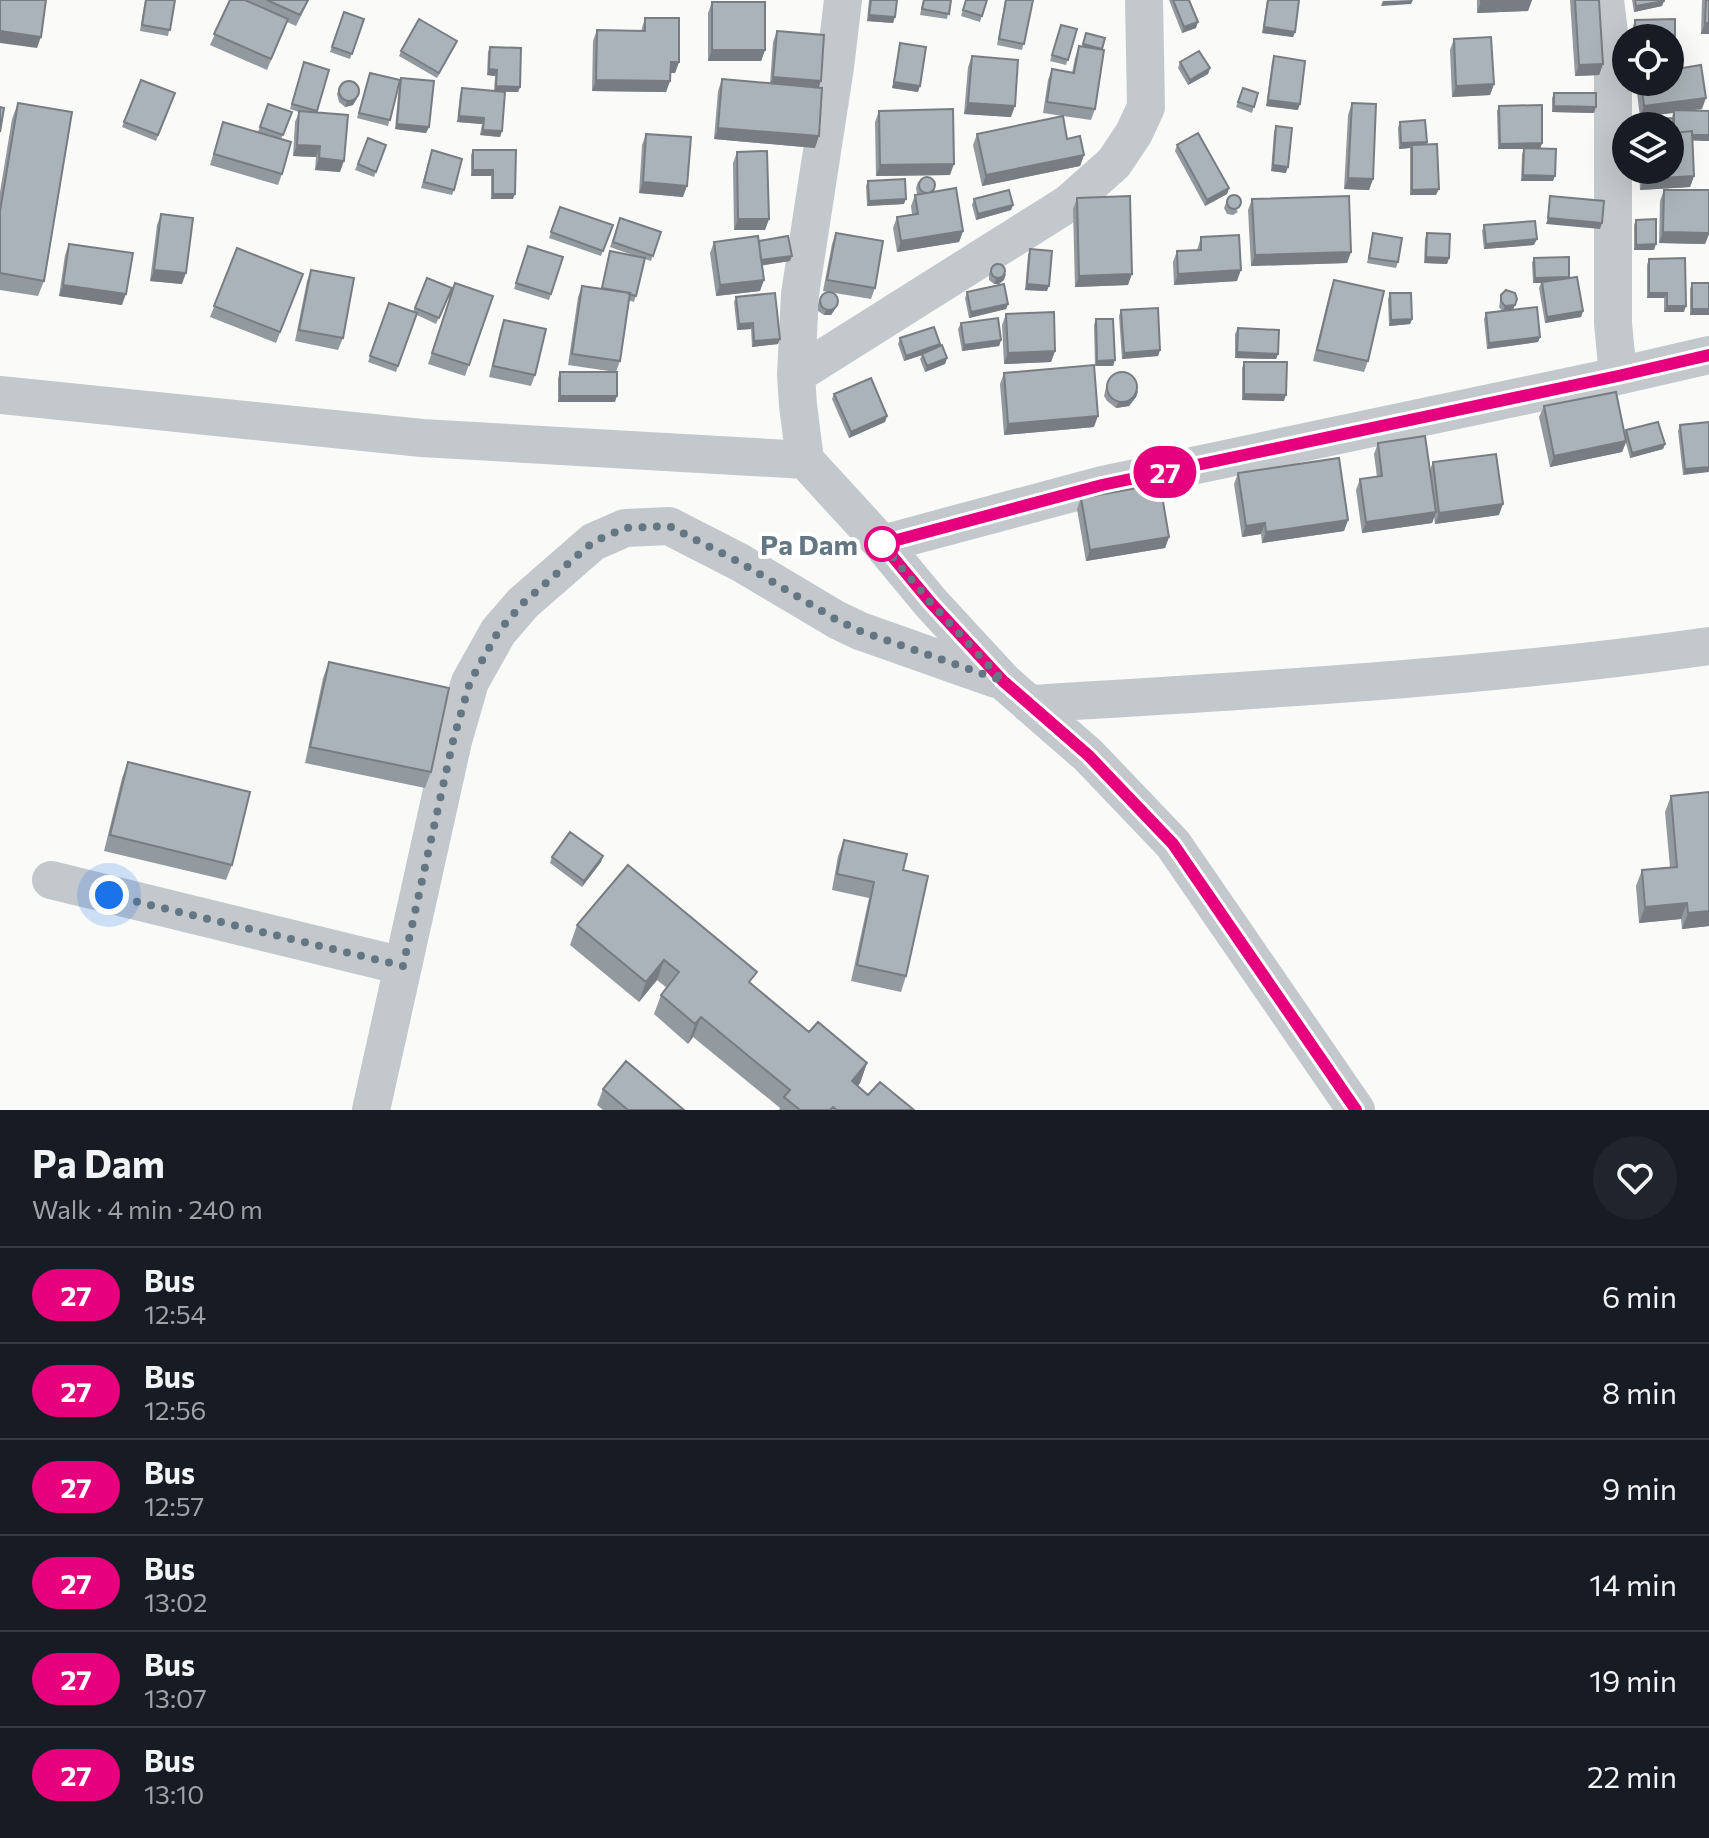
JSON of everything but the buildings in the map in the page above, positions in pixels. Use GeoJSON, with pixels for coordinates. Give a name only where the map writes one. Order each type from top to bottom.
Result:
{"type":"FeatureCollection","features":[{"type":"Feature","properties":{"kind":"street"},"geometry":{"type":"LineString","coordinates":[[843,0],[800,294],[796,375],[805,460],[931,603],[1016,692],[1088,755],[1173,844],[1356,1110]]}},
{"type":"Feature","properties":{"kind":"street"},"geometry":{"type":"LineString","coordinates":[[796,375],[1069,203],[1114,163],[1134,133],[1146,107],[1144,0]]}},
{"type":"Feature","properties":{"kind":"street"},"geometry":{"type":"LineString","coordinates":[[1605,0],[1613,65],[1613,323],[1618,376]]}},
{"type":"Feature","properties":{"kind":"street"},"geometry":{"type":"LineString","coordinates":[[882,544],[1102,485],[1709,355]]}},
{"type":"Feature","properties":{"kind":"street"},"geometry":{"type":"LineString","coordinates":[[0,395],[422,438],[805,460]]}},
{"type":"Feature","properties":{"kind":"street"},"geometry":{"type":"LineString","coordinates":[[371,1110],[453,741],[470,682],[498,632],[523,603],[593,542],[625,528],[669,526],[741,563],[837,620],[1016,692],[1361,683],[1709,646]]}},
{"type":"Feature","properties":{"kind":"street"},"geometry":{"type":"LineString","coordinates":[[51,880],[403,966]]}},
{"type":"Feature","properties":{"kind":"bus line","name":"27"},"geometry":{"type":"LineString","coordinates":[[1356,1110],[1173,844],[1088,755],[1003,681],[882,544],[1102,485],[1709,355]]}},
{"type":"Feature","properties":{"kind":"place","name":"Pa Dam"},"geometry":{"type":"Point","coordinates":[882,544]}},
{"type":"Feature","properties":{"kind":"route"},"geometry":{"type":"LineString","coordinates":[[109,895],[403,966],[453,741],[470,682],[498,632],[523,603],[593,542],[625,528],[669,526],[860,631],[1003,681],[882,544]]}}]}
